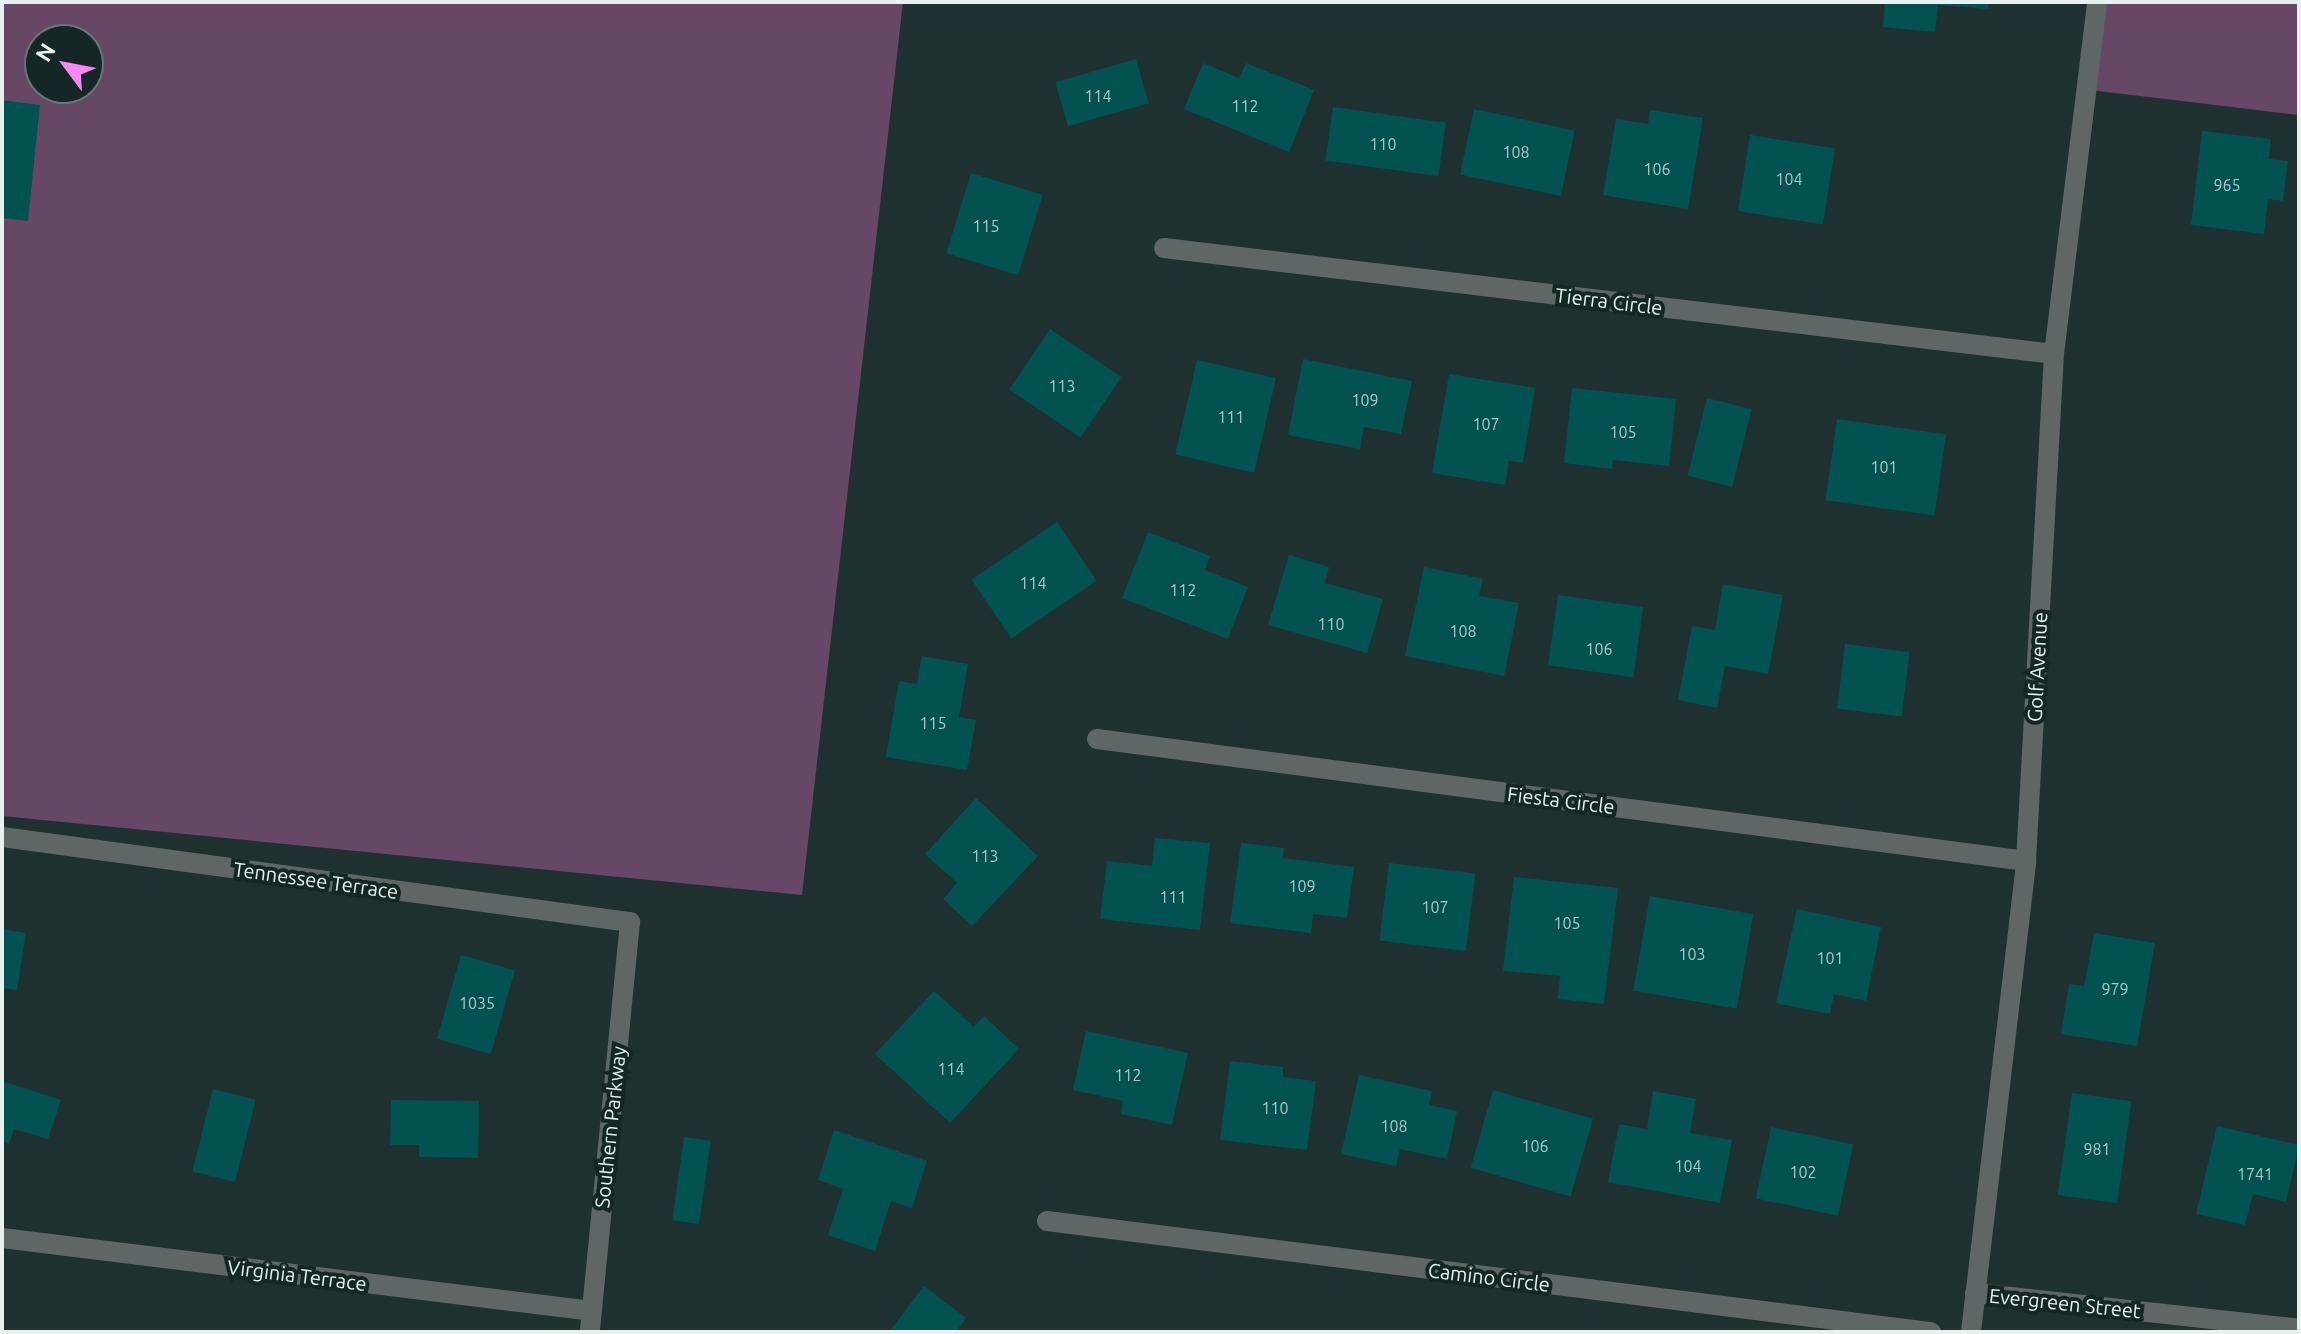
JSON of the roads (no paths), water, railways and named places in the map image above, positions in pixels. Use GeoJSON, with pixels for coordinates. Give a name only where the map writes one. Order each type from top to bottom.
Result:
{"type":"FeatureCollection","features":[{"type":"Feature","properties":{"kind":"street","name":"Golf Avenue"},"geometry":{"type":"LineString","coordinates":[[1971,1332],[2026,861],[2054,354],[2097,2]]}},
{"type":"Feature","properties":{"kind":"street","name":"Tierra Circle"},"geometry":{"type":"LineString","coordinates":[[1164,248],[2054,354]]}},
{"type":"Feature","properties":{"kind":"street","name":"Fiesta Circle"},"geometry":{"type":"LineString","coordinates":[[1097,739],[2026,861]]}},
{"type":"Feature","properties":{"kind":"street","name":"Tennessee Terrace"},"geometry":{"type":"LineString","coordinates":[[2,837],[630,922]]}},
{"type":"Feature","properties":{"kind":"street","name":"Southern Parkway"},"geometry":{"type":"LineString","coordinates":[[591,1322],[630,922]]}},
{"type":"Feature","properties":{"kind":"street","name":"Camino Circle"},"geometry":{"type":"LineString","coordinates":[[1047,1221],[1931,1332]]}},
{"type":"Feature","properties":{"kind":"street","name":"Virginia Terrace"},"geometry":{"type":"LineString","coordinates":[[2,1238],[591,1322]]}},
{"type":"Feature","properties":{"kind":"street","name":"Evergreen Street"},"geometry":{"type":"LineString","coordinates":[[1975,1293],[2299,1329]]}}]}
